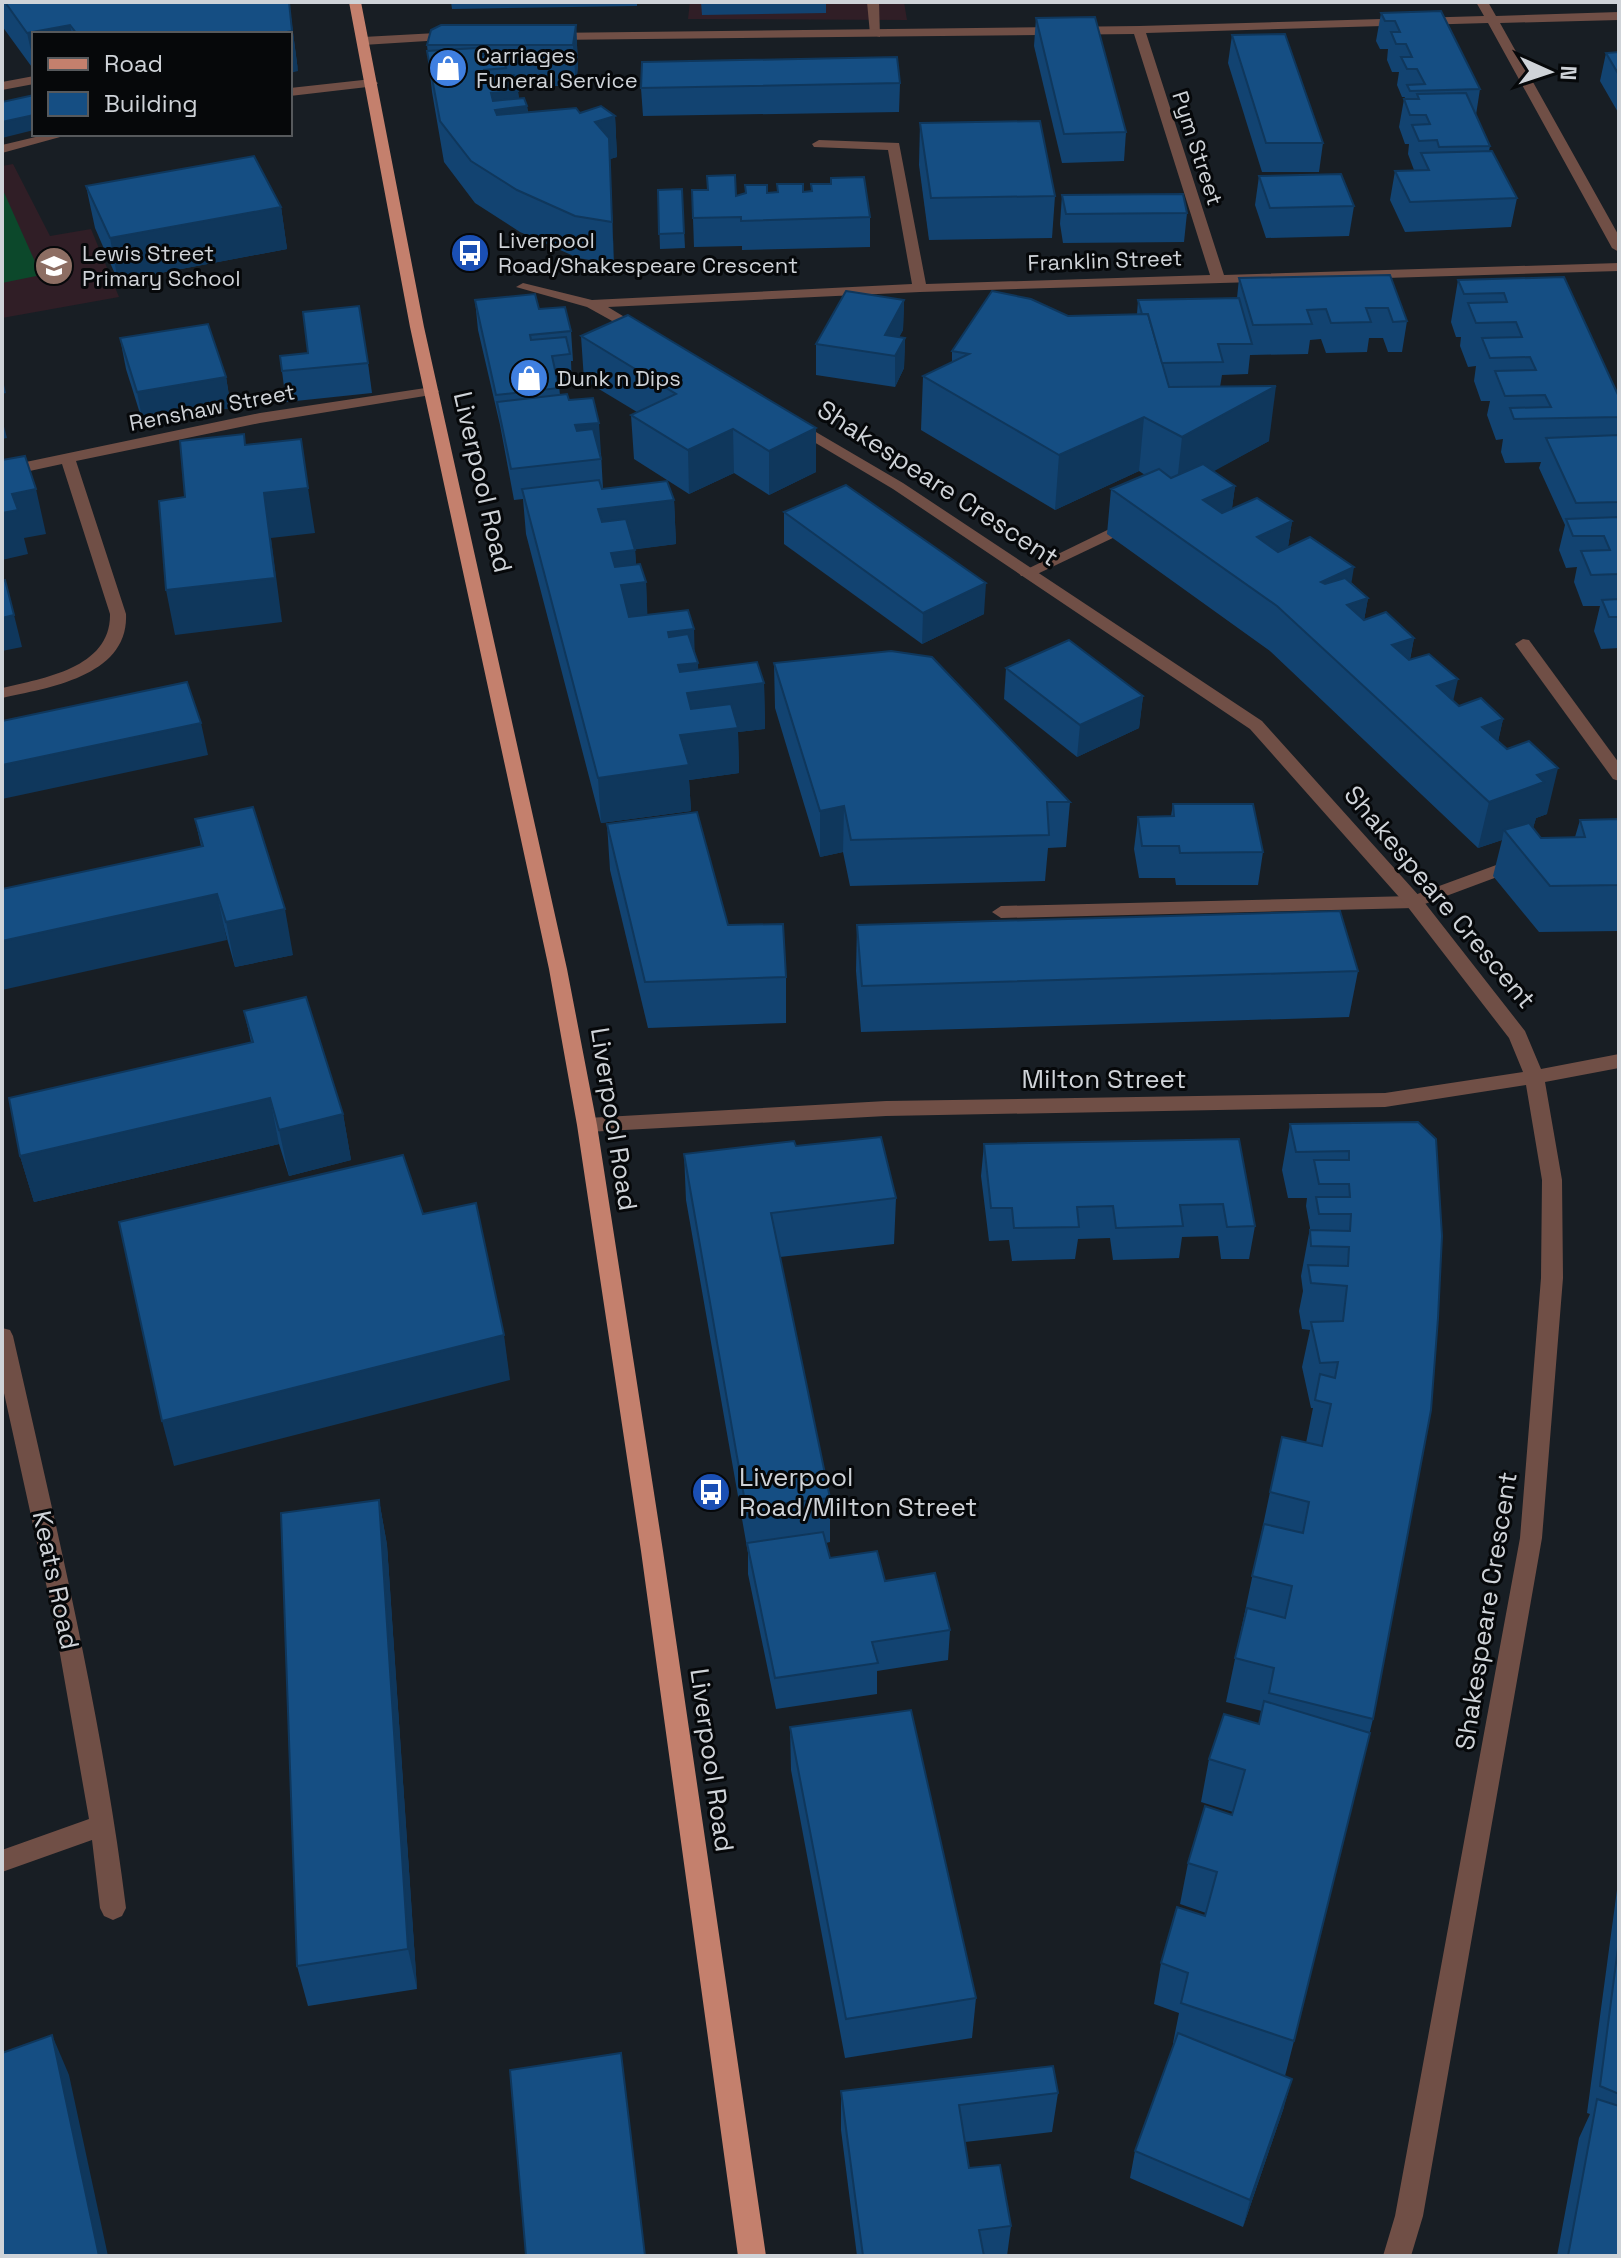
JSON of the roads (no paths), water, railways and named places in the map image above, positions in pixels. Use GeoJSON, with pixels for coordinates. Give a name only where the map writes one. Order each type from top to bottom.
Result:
{"type":"FeatureCollection","features":[{"type":"Feature","properties":{"kind":"main road","name":"Liverpool Road"},"geometry":{"type":"LineString","coordinates":[[355,2],[432,391],[558,969],[587,1125],[650,1536],[752,2256]]}},
{"type":"Feature","properties":{"kind":"street"},"geometry":{"type":"LineString","coordinates":[[873,2],[876,34]]}},
{"type":"Feature","properties":{"kind":"street"},"geometry":{"type":"LineString","coordinates":[[1482,2],[1488,18],[1619,248]]}},
{"type":"Feature","properties":{"kind":"street"},"geometry":{"type":"LineString","coordinates":[[543,36],[1139,30],[1619,16]]}},
{"type":"Feature","properties":{"kind":"street","name":"Pym Street"},"geometry":{"type":"LineString","coordinates":[[1139,30],[1218,279]]}},
{"type":"Feature","properties":{"kind":"street"},"geometry":{"type":"LineString","coordinates":[[363,41],[470,36]]}},
{"type":"Feature","properties":{"kind":"street"},"geometry":{"type":"LineString","coordinates":[[2,86],[32,80]]}},
{"type":"Feature","properties":{"kind":"street"},"geometry":{"type":"LineString","coordinates":[[292,92],[372,83]]}},
{"type":"Feature","properties":{"kind":"street"},"geometry":{"type":"LineString","coordinates":[[2,149],[56,136]]}},
{"type":"Feature","properties":{"kind":"street"},"geometry":{"type":"LineString","coordinates":[[819,144],[894,146],[920,288]]}},
{"type":"Feature","properties":{"kind":"street","name":"Franklin Street"},"geometry":{"type":"LineString","coordinates":[[592,304],[920,288],[1619,267]]}},
{"type":"Feature","properties":{"kind":"street"},"geometry":{"type":"LineString","coordinates":[[523,287],[592,304],[658,343]]}},
{"type":"Feature","properties":{"kind":"street","name":"Renshaw Street"},"geometry":{"type":"LineString","coordinates":[[2,472],[260,418],[432,391]]}},
{"type":"Feature","properties":{"kind":"street","name":"Shakespeare Crescent"},"geometry":{"type":"LineString","coordinates":[[778,415],[898,486],[1256,725],[1414,902],[1518,1036],[1534,1075],[1552,1180],[1552,1278],[1531,1538],[1409,2216],[1397,2256]]}},
{"type":"Feature","properties":{"kind":"street"},"geometry":{"type":"LineString","coordinates":[[2,693],[44,683],[81,669],[104,655],[118,636],[118,614],[68,459]]}},
{"type":"Feature","properties":{"kind":"street"},"geometry":{"type":"LineString","coordinates":[[1027,573],[1154,512]]}},
{"type":"Feature","properties":{"kind":"street"},"geometry":{"type":"LineString","coordinates":[[1523,644],[1619,775]]}},
{"type":"Feature","properties":{"kind":"street"},"geometry":{"type":"LineString","coordinates":[[1001,912],[1414,902],[1531,858]]}},
{"type":"Feature","properties":{"kind":"street","name":"Milton Street"},"geometry":{"type":"LineString","coordinates":[[587,1125],[708,1113],[877,1107],[1385,1100],[1465,1090],[1619,1061]]}},
{"type":"Feature","properties":{"kind":"street","name":"Keats Road"},"geometry":{"type":"LineString","coordinates":[[2,1336],[85,1712],[104,1825],[113,1908]]}},
{"type":"Feature","properties":{"kind":"street"},"geometry":{"type":"LineString","coordinates":[[2,1861],[104,1825]]}},
{"type":"Feature","properties":{"kind":"place","name":"Carriages Funeral Service"},"geometry":{"type":"Point","coordinates":[448,68]}},
{"type":"Feature","properties":{"kind":"place","name":"Liverpool Road/Shakespeare Crescent"},"geometry":{"type":"Point","coordinates":[470,253]}},
{"type":"Feature","properties":{"kind":"place","name":"Lewis Street Primary School"},"geometry":{"type":"Point","coordinates":[54,266]}},
{"type":"Feature","properties":{"kind":"place","name":"Dunk n Dips"},"geometry":{"type":"Point","coordinates":[529,378]}},
{"type":"Feature","properties":{"kind":"place","name":"Liverpool Road/Milton Street"},"geometry":{"type":"Point","coordinates":[711,1492]}}]}
